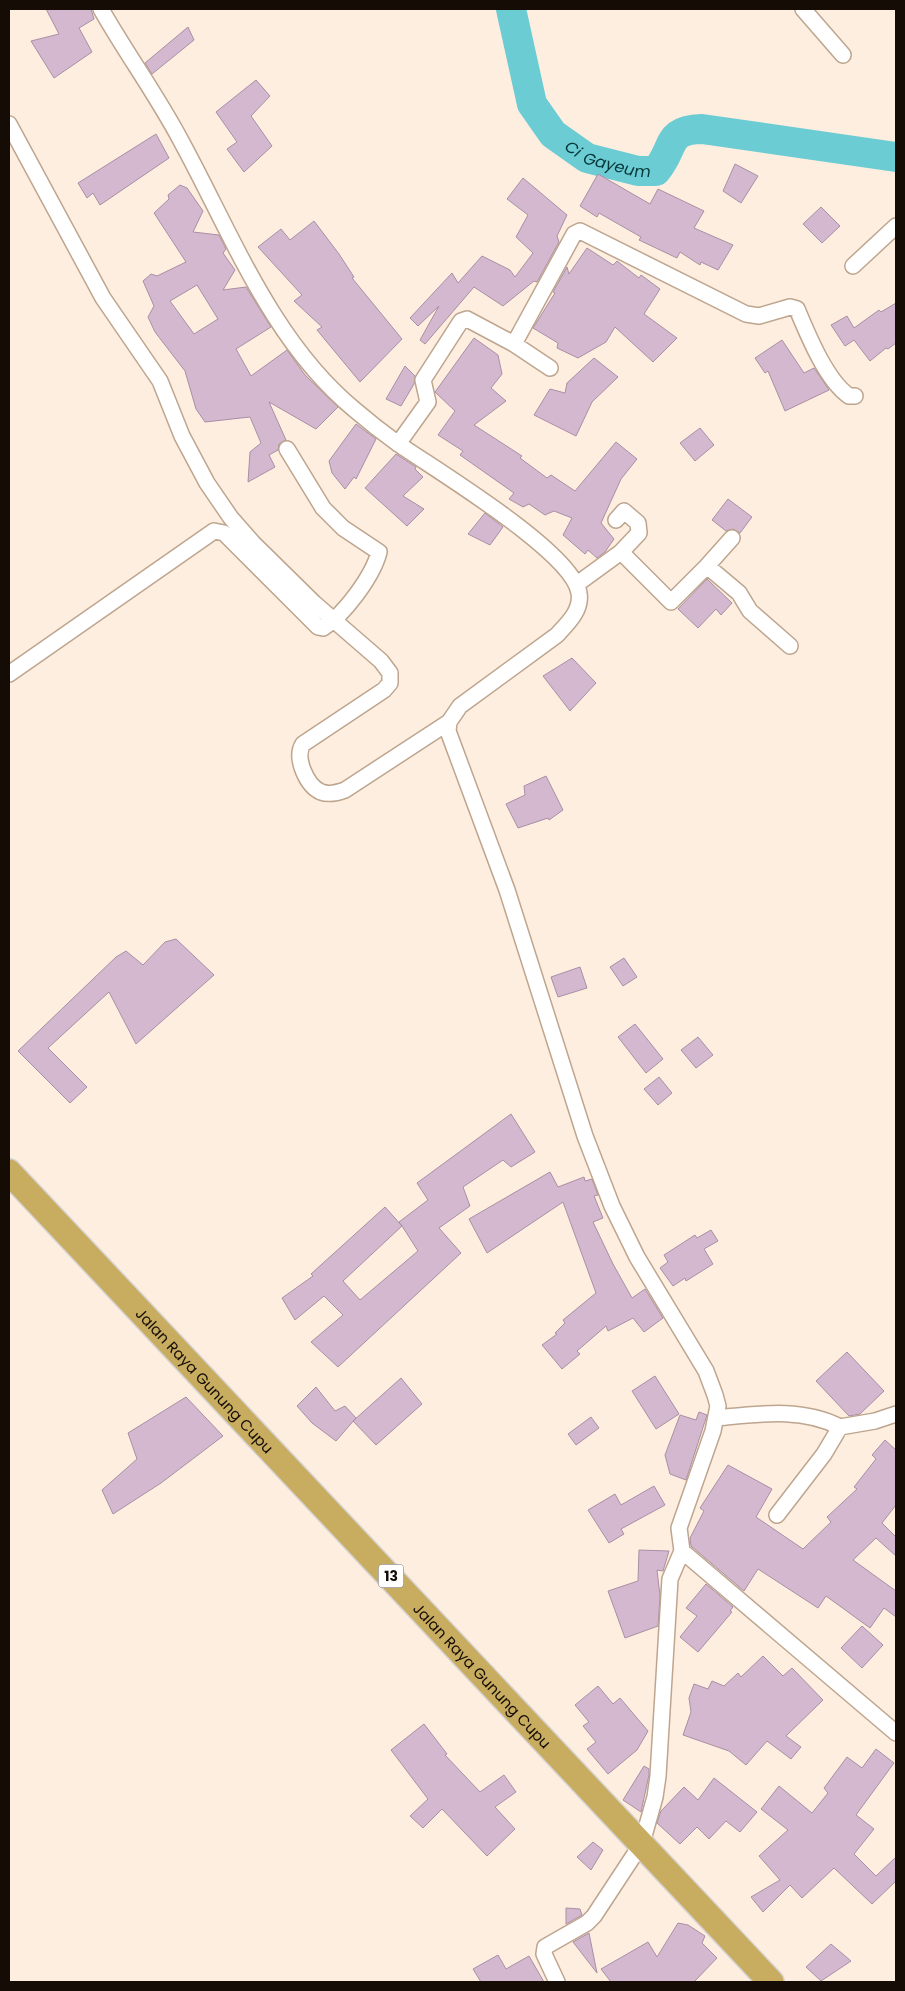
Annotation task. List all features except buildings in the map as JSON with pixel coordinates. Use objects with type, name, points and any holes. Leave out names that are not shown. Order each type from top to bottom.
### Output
[{"type":"highway","name":"Jalan Raya Gunung Cupu","points":[[9,1172],[771,1982]]},
{"type":"street","points":[[9,124],[103,298],[160,382],[187,445],[207,483],[253,543],[314,603],[330,623],[381,661],[391,679],[384,690],[303,744],[300,749],[300,759],[307,778],[313,787],[328,794],[345,790],[449,722],[460,706],[557,635],[580,604],[577,584],[547,550],[499,511],[398,444],[330,389],[312,368],[276,317],[232,240],[180,137],[101,9]]},
{"type":"street","points":[[803,9],[843,55]]},
{"type":"street","points":[[852,266],[896,226]]},
{"type":"street","points":[[514,344],[574,234],[580,231],[746,314],[759,316],[790,307],[797,309],[810,340],[843,392],[849,396],[854,396]]},
{"type":"street","points":[[398,444],[428,402],[423,380],[461,321],[467,319],[514,344],[550,368]]},
{"type":"street","points":[[9,674],[214,531],[224,533],[316,625],[330,623],[357,593],[380,552],[342,528],[323,508],[287,449]]},
{"type":"street","points":[[577,584],[620,552],[635,538],[640,526],[624,511],[616,520]]},
{"type":"street","points":[[620,552],[671,602],[732,538]]},
{"type":"street","points":[[706,566],[739,593],[750,611],[790,646]]},
{"type":"street","points":[[449,722],[450,739],[507,890],[598,1169],[612,1206],[637,1257],[706,1371],[715,1395],[716,1418],[679,1528],[682,1551],[670,1579],[658,1776],[651,1814],[642,1843],[591,1920],[545,1947],[544,1954],[557,1982]]},
{"type":"street","points":[[716,1418],[759,1414],[808,1415],[826,1420],[840,1427],[875,1421],[896,1414]]},
{"type":"street","points":[[777,1515],[824,1454],[840,1427]]},
{"type":"street","points":[[682,1551],[896,1733]]},
{"type":"waterway","name":"Ci Gayeum","points":[[511,9],[532,104],[553,134],[587,158],[638,171],[656,171],[676,136],[690,130],[702,129],[896,157]]}]
